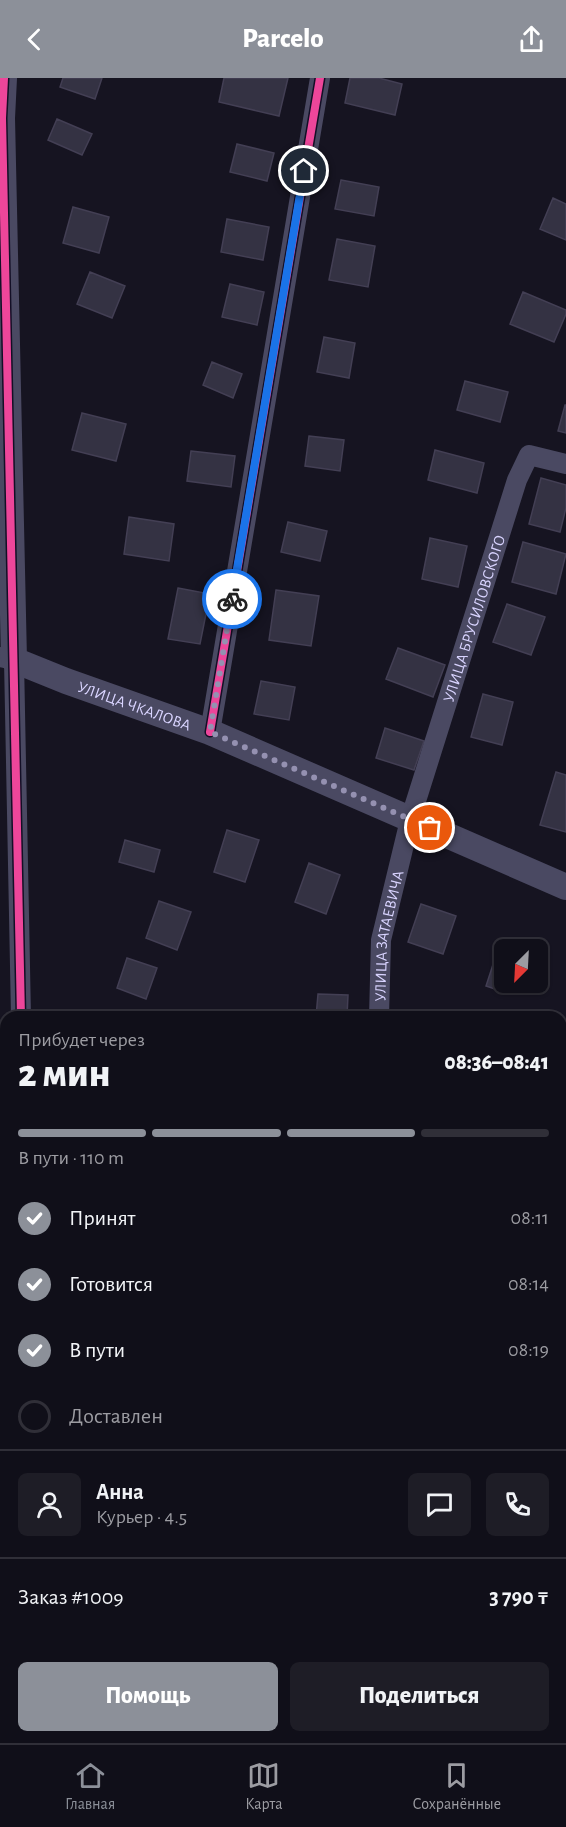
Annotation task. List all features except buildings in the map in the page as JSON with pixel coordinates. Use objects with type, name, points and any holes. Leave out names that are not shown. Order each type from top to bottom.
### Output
[{"type":"street","points":[[4,78],[2,118],[7,658],[21,1011]]},
{"type":"street","points":[[210,732],[320,78]]},
{"type":"street","name":"УЛИЦА БРУСИЛОВСКОГО","points":[[410,820],[517,480],[529,455],[566,464]]},
{"type":"street","name":"УЛИЦА ЧКАЛОВА","points":[[7,658],[210,732],[566,887]]},
{"type":"street","name":"УЛИЦА ЗАТАЕВИЧА","points":[[379,1011],[381,940],[410,820]]},
{"type":"cycle path","points":[[4,78],[2,118],[21,1011]]},
{"type":"cycle path","points":[[210,732],[320,78]]},
{"type":"way so far","points":[[232,599],[210,732],[430,828]]},
{"type":"route","points":[[232,599],[304,171]]}]
